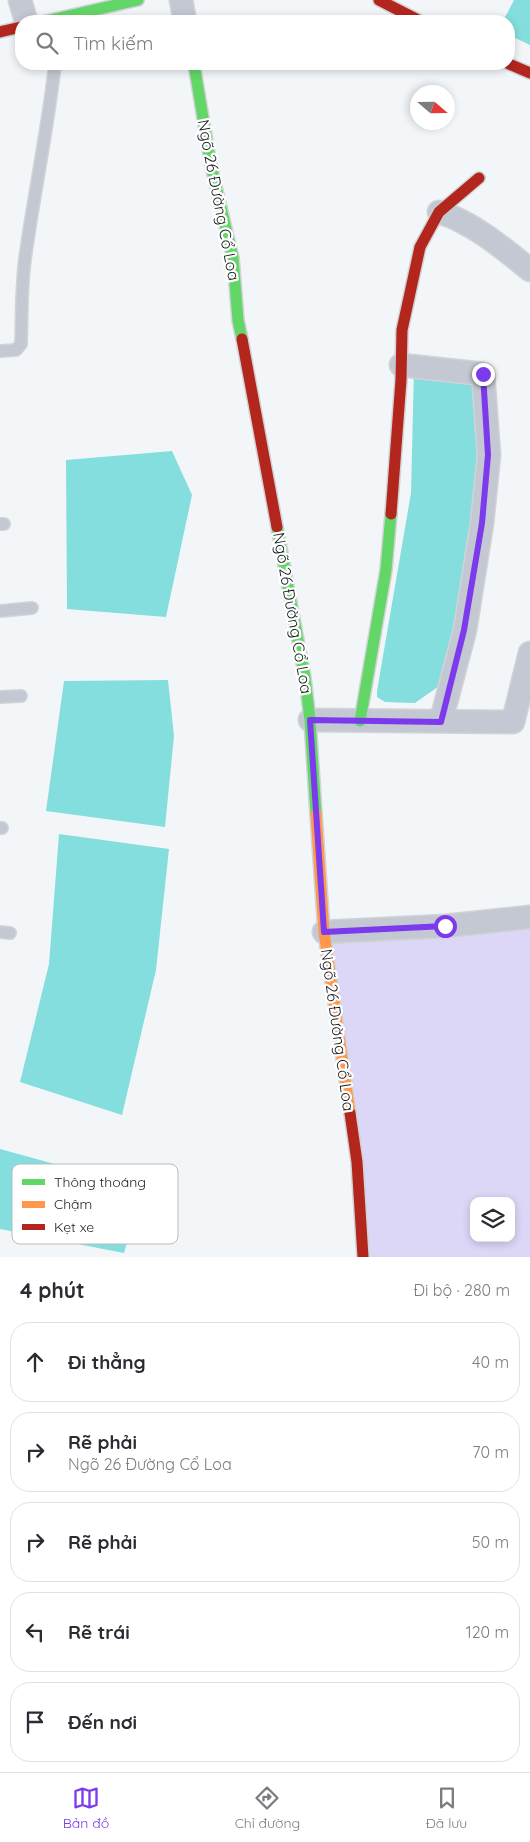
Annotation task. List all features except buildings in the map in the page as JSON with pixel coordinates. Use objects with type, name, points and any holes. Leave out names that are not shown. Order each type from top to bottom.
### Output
[{"type":"street","points":[[20,0],[24,15]]},
{"type":"street","points":[[80,15],[138,0]]},
{"type":"street","points":[[181,0],[184,15]]},
{"type":"street","points":[[380,0],[409,15]]},
{"type":"street","points":[[0,32],[15,28]]},
{"type":"street","points":[[515,66],[530,72]]},
{"type":"street","name":"Ngõ 26 Đường Cổ Loa","points":[[195,70],[211,166],[233,258],[238,320],[306,678],[324,932],[357,1162],[363,1257]]},
{"type":"street","points":[[360,721],[386,570],[394,486],[402,330],[420,246],[439,212],[479,178]]},
{"type":"street","points":[[439,212],[460,221],[485,236],[530,270]]},
{"type":"street","points":[[401,364],[483,374],[488,455],[482,523],[464,630],[441,722]]},
{"type":"street","points":[[310,720],[513,722],[530,653]]},
{"type":"street","points":[[324,932],[445,926],[530,917]]},
{"type":"lane","points":[[0,351],[16,350],[21,344],[25,254],[46,138],[54,70]]},
{"type":"lane","points":[[0,611],[32,608]]},
{"type":"lane","points":[[0,697],[21,696]]},
{"type":"shaded area","points":[[530,916],[530,1257],[363,1257],[324,932]]},
{"type":"water","points":[[514,0],[530,0],[530,45],[515,38],[515,15],[506,15]]},
{"type":"water","points":[[414,369],[477,378],[481,469],[478,532],[442,684],[415,703],[385,702],[377,697],[377,691],[411,493]]},
{"type":"water","points":[[172,451],[192,495],[166,617],[67,609],[66,460]]},
{"type":"water","points":[[168,680],[174,736],[165,827],[46,811],[64,681]]},
{"type":"water","points":[[59,834],[169,849],[156,970],[122,1115],[20,1082],[49,964]]},
{"type":"water","points":[[0,1149],[55,1164],[12,1164],[12,1231],[0,1229]]},
{"type":"water","points":[[78,1244],[126,1244],[124,1253]]},
{"type":"traffic: fast","points":[[72,15],[138,0]]},
{"type":"traffic: fast","points":[[195,70],[211,166],[233,258],[238,320],[242,339]]},
{"type":"traffic: fast","points":[[360,721],[386,570],[391,514]]},
{"type":"traffic: fast","points":[[277,527],[305,678],[310,720],[316,814]]},
{"type":"traffic: slow","points":[[316,814],[324,932],[350,1113]]},
{"type":"traffic: jam","points":[[379,0],[408,15]]},
{"type":"traffic: jam","points":[[0,32],[15,28]]},
{"type":"traffic: jam","points":[[515,67],[530,73]]},
{"type":"traffic: jam","points":[[391,514],[401,380],[402,330],[420,247],[439,212],[479,178]]},
{"type":"traffic: jam","points":[[242,339],[277,527]]},
{"type":"traffic: jam","points":[[350,1113],[357,1162],[363,1257]]},
{"type":"route","points":[[445,926],[324,932],[310,720],[441,722],[464,630],[482,523],[488,455],[483,374]]}]
